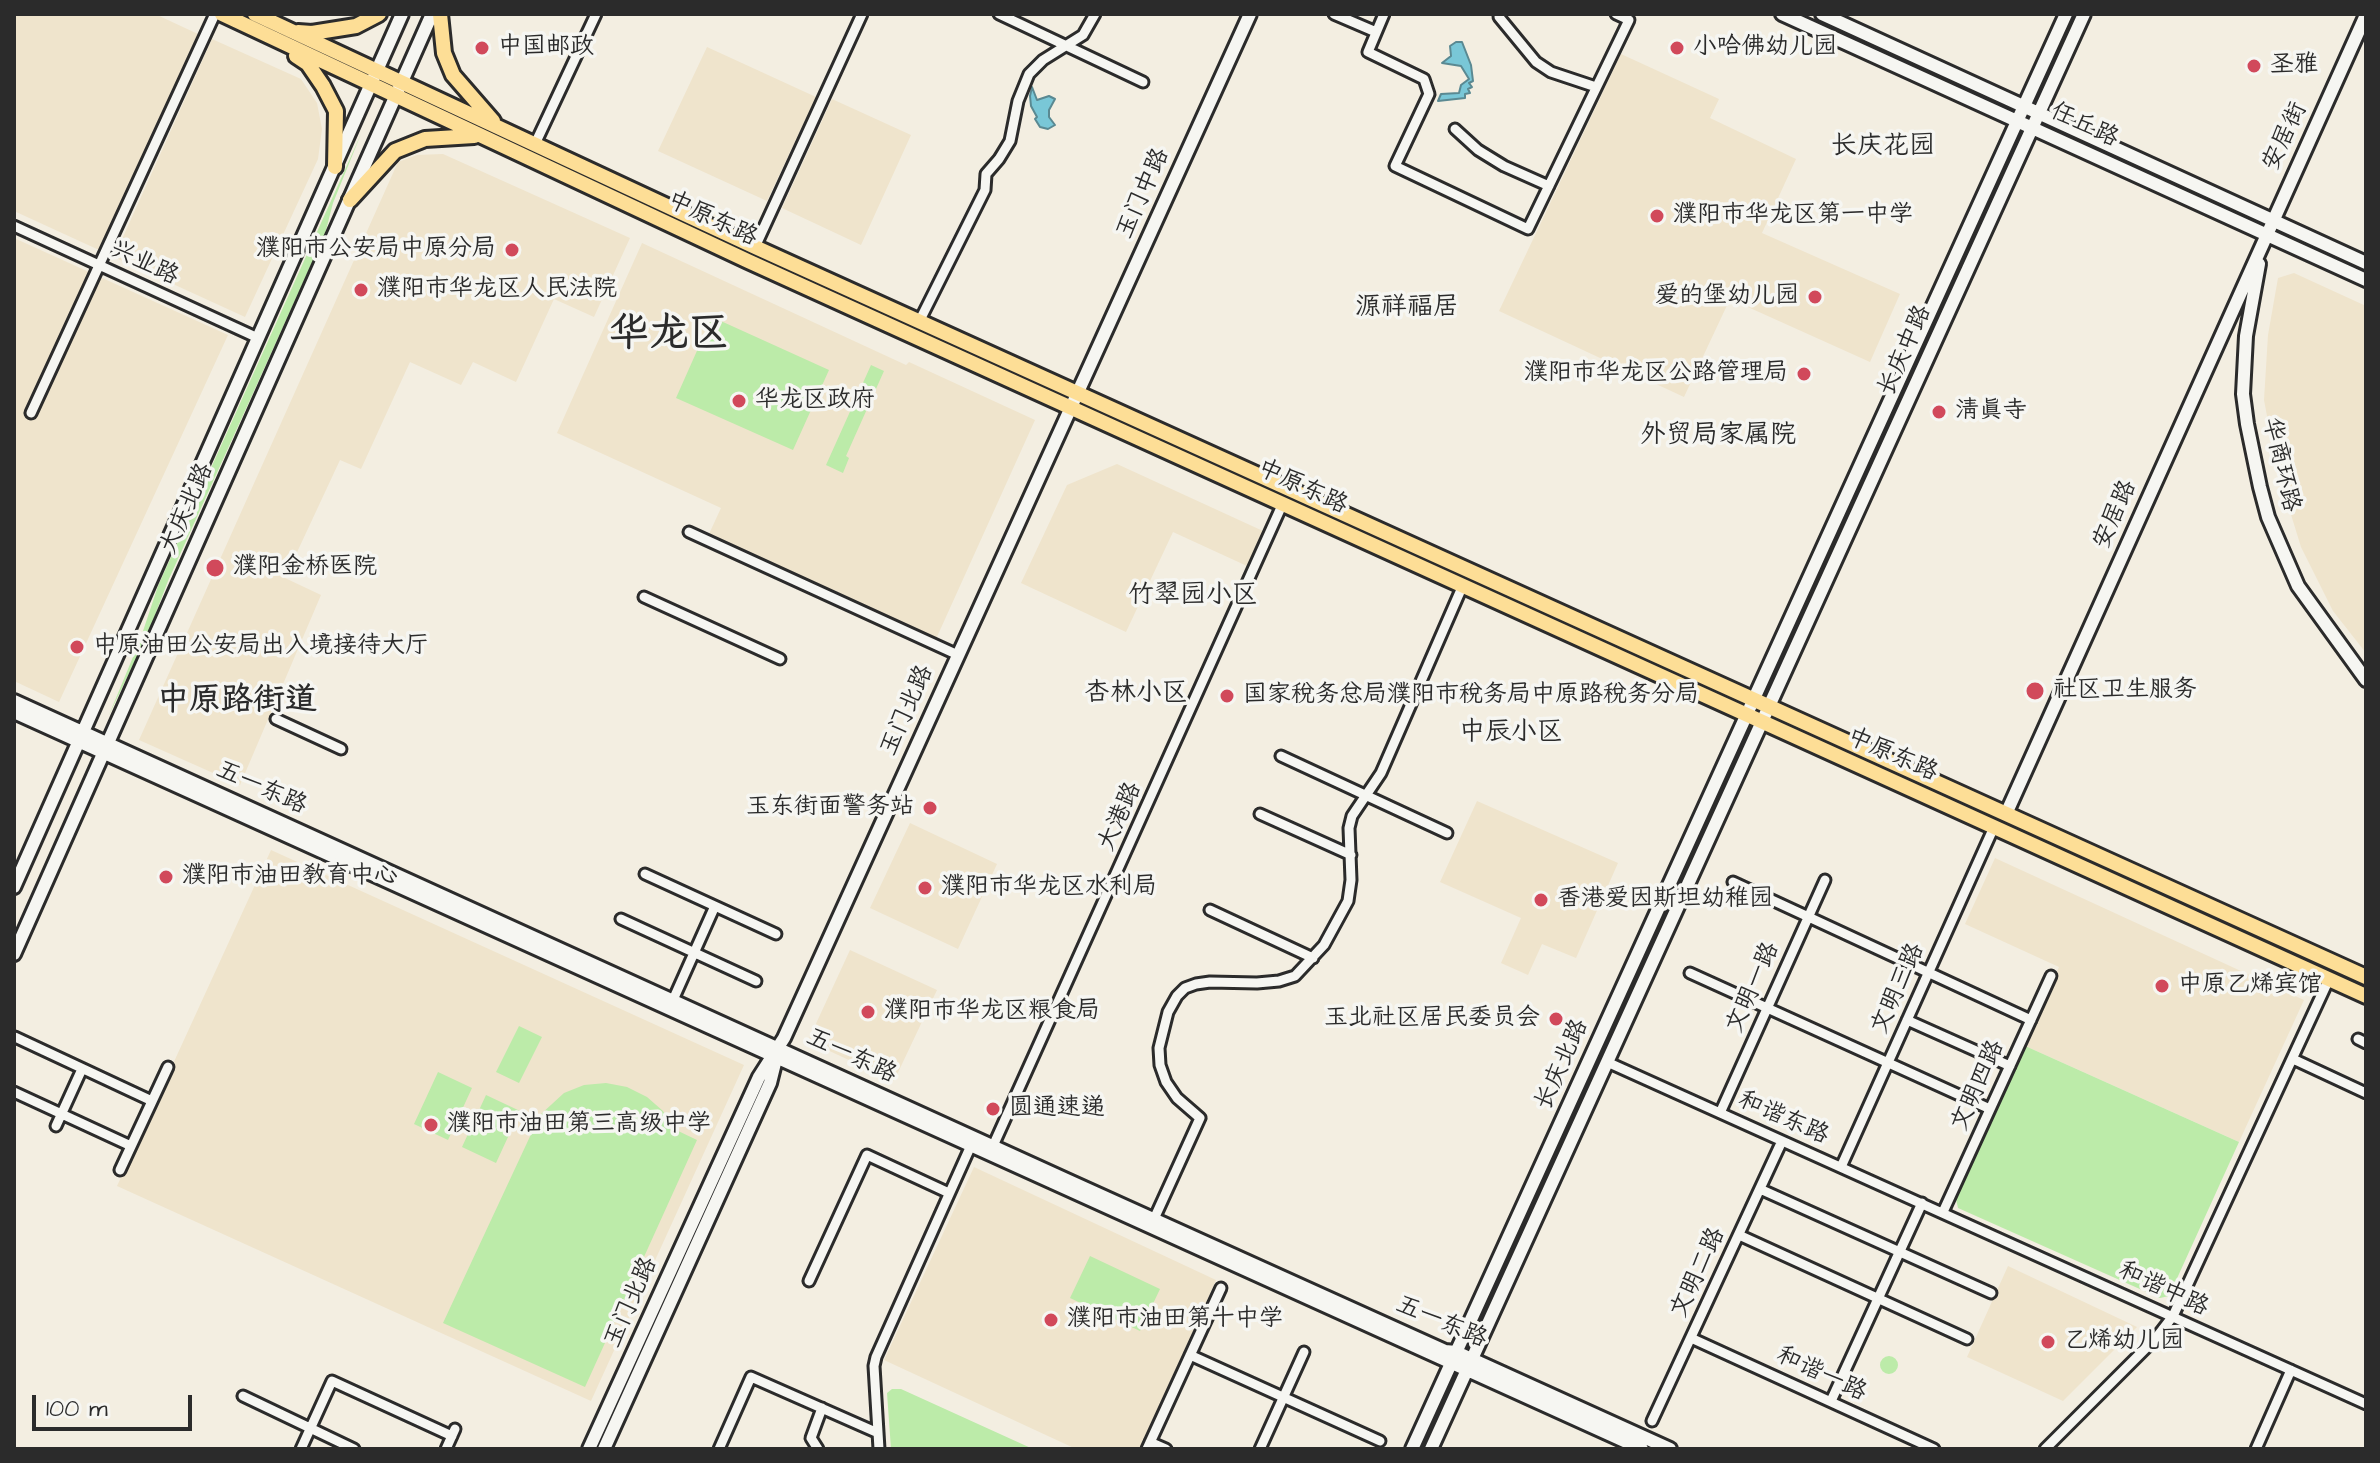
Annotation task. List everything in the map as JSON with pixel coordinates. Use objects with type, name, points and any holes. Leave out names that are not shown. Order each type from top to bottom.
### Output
[{"type":"main road","name":"中原东路","points":[[222,14],[274,38],[498,127],[755,247],[2366,977]]},
{"type":"main road","name":"中原东路","points":[[255,14],[294,32],[374,78]]},
{"type":"main road","points":[[294,32],[312,33],[356,26],[379,14]]},
{"type":"main road","points":[[440,14],[444,53],[453,75],[498,127]]},
{"type":"main road","points":[[274,38],[308,64],[336,111],[335,167]]},
{"type":"main road","name":"中原东路","points":[[399,89],[480,136],[748,261],[2366,996]]},
{"type":"main road","points":[[350,200],[395,151],[425,139],[480,136]]},
{"type":"street","points":[[31,413],[215,14]]},
{"type":"street","name":"大庆北路","points":[[14,887],[402,14]]},
{"type":"street","name":"大庆北路","points":[[14,954],[432,14]]},
{"type":"street","points":[[535,144],[596,14]]},
{"type":"street","points":[[755,247],[862,14]]},
{"type":"street","points":[[999,14],[1143,82]]},
{"type":"street","points":[[920,320],[985,190],[986,174],[1010,141],[1018,101],[1029,74],[1043,60],[1083,35],[1095,14]]},
{"type":"street","name":"玉门中路","points":[[1078,392],[1250,14]]},
{"type":"street","points":[[1334,14],[1376,32]]},
{"type":"street","points":[[1384,14],[1368,52],[1417,74],[1424,79],[1429,94],[1395,166],[1528,229],[1629,20],[1616,14]]},
{"type":"street","name":"任丘路","points":[[1782,14],[2366,280]]},
{"type":"street","name":"任丘路","points":[[1822,14],[2366,263]]},
{"type":"street","name":"长庆中路","points":[[1753,699],[2066,14]]},
{"type":"street","name":"长庆中路","points":[[1768,706],[2084,14]]},
{"type":"street","name":"安居街","points":[[2266,234],[2366,15]]},
{"type":"street","points":[[1499,17],[1536,62],[1551,72],[1596,87]]},
{"type":"street","points":[[1455,129],[1478,150],[1504,166],[1549,186]]},
{"type":"street","name":"兴业路","points":[[14,226],[258,338]]},
{"type":"street","name":"华商环路","points":[[2266,234],[2251,303],[2244,364],[2243,394],[2253,455],[2268,517],[2298,586],[2366,680]]},
{"type":"street","name":"安居路","points":[[2006,814],[2266,234]]},
{"type":"street","name":"玉门北路","points":[[604,1449],[770,1083],[776,1055],[1078,392]]},
{"type":"street","name":"大港路","points":[[993,1146],[1283,503]]},
{"type":"street","points":[[689,532],[958,655]]},
{"type":"street","points":[[1154,1219],[1200,1118],[1177,1098],[1166,1082],[1160,1065],[1159,1048],[1168,1012],[1185,988],[1210,982],[1279,981],[1295,976],[1324,945],[1344,911],[1351,880],[1349,828],[1352,816],[1381,773],[1463,585]]},
{"type":"street","points":[[644,597],[780,659]]},
{"type":"street","name":"长庆北路","points":[[1412,1449],[1753,699]]},
{"type":"street","name":"五一东路","points":[[14,701],[81,737],[776,1055],[1453,1358],[1670,1449]]},
{"type":"street","name":"长庆北路","points":[[1431,1449],[1768,706]]},
{"type":"street","name":"五一东路","points":[[14,712],[81,737]]},
{"type":"street","points":[[276,719],[341,749]]},
{"type":"street","name":"五一东路","points":[[105,748],[673,1000],[776,1055]]},
{"type":"street","points":[[1281,756],[1447,833]]},
{"type":"street","points":[[1260,814],[1351,855]]},
{"type":"street","name":"文明三路","points":[[1841,1167],[1994,827]]},
{"type":"street","points":[[645,874],[776,934]]},
{"type":"street","name":"文明一路","points":[[1720,1113],[1825,880]]},
{"type":"street","points":[[1733,882],[2031,1020]]},
{"type":"street","points":[[673,1000],[715,906]]},
{"type":"street","points":[[1210,910],[1313,958]]},
{"type":"street","points":[[621,919],[756,981]]},
{"type":"street","points":[[1690,973],[1990,1109]]},
{"type":"street","name":"文明四路","points":[[1943,1212],[2051,976]]},
{"type":"street","points":[[2045,1449],[2156,1338],[2173,1316],[2329,979]]},
{"type":"street","points":[[1907,1020],[2010,1066]]},
{"type":"street","points":[[15,1037],[152,1101]]},
{"type":"street","name":"玉门北路","points":[[589,1449],[759,1077],[776,1055]]},
{"type":"street","points":[[2293,1059],[2366,1093]]},
{"type":"street","name":"和谐东路","points":[[1607,1062],[1943,1212]]},
{"type":"street","points":[[120,1170],[168,1067]]},
{"type":"street","points":[[56,1126],[82,1069]]},
{"type":"street","points":[[14,1092],[131,1146]]},
{"type":"street","name":"文明二路","points":[[1652,1421],[1782,1141]]},
{"type":"street","points":[[879,1449],[874,1377],[876,1357],[972,1142]]},
{"type":"street","name":"五一东路","points":[[972,1142],[993,1146],[1445,1351],[1453,1358]]},
{"type":"street","points":[[809,1281],[867,1155],[949,1193]]},
{"type":"street","points":[[1760,1189],[1991,1293]]},
{"type":"street","points":[[1831,1401],[1922,1203]]},
{"type":"street","name":"和谐中路","points":[[1943,1212],[2366,1404]]},
{"type":"street","points":[[1739,1235],[1967,1339]]},
{"type":"street","points":[[1166,1449],[1149,1446],[1221,1288]]},
{"type":"street","name":"和谐一路","points":[[1691,1338],[1934,1449]]},
{"type":"street","points":[[1260,1449],[1304,1352]]},
{"type":"street","points":[[1190,1355],[1380,1441]]},
{"type":"street","name":"五一东路","points":[[1469,1365],[1642,1449]]},
{"type":"street","points":[[2256,1449],[2291,1370]]},
{"type":"street","points":[[719,1449],[751,1377],[878,1433]]},
{"type":"street","points":[[301,1449],[332,1381],[453,1432],[446,1449]]},
{"type":"street","points":[[243,1396],[354,1449]]},
{"type":"street","points":[[818,1449],[811,1438],[822,1408]]},
{"type":"shaded area","points":[[14,14],[155,14],[198,34],[99,250],[14,211]]},
{"type":"shaded area","points":[[212,39],[301,79],[317,103],[322,129],[318,159],[245,317],[114,257]]},
{"type":"shaded area","points":[[707,47],[816,97],[767,201],[658,151]]},
{"type":"shaded area","name":"濮阳市华龙区第一中学","points":[[1621,54],[1719,99],[1710,118],[1796,159],[1762,233],[1900,294],[1870,362],[1730,299],[1684,397],[1499,311]]},
{"type":"shaded area","points":[[832,99],[911,135],[861,245],[782,208]]},
{"type":"shaded area","points":[[443,154],[630,238],[594,317],[554,299],[516,382],[473,362],[461,385],[410,362],[361,469],[340,460],[285,578],[321,595],[240,785],[139,740],[398,162],[417,155]]},
{"type":"shaded area","points":[[14,238],[228,335],[59,702],[14,681]]},
{"type":"shaded area","name":"华龙区政府","points":[[642,243],[906,365],[909,362],[1035,420],[936,639],[709,534],[721,508],[557,433]]},
{"type":"shaded area","points":[[2294,273],[2366,306],[2366,653],[2333,611],[2301,547],[2277,469],[2264,400],[2268,335],[2278,278]]},
{"type":"shaded area","points":[[1117,464],[1263,531],[1247,566],[1173,532],[1126,632],[1021,583],[1067,485]]},
{"type":"shaded area","name":"香港爱因斯坦幼稚园","points":[[1477,801],[1618,863],[1576,958],[1542,944],[1528,975],[1501,963],[1521,918],[1440,882]]},
{"type":"shaded area","points":[[910,823],[997,864],[958,949],[870,908]]},
{"type":"shaded area","name":"濮阳市油田第三高级中学","points":[[271,850],[744,1065],[591,1401],[117,1186]]},
{"type":"shaded area","name":"中原乙烯宾馆","points":[[1995,858],[2304,1000],[2239,1142],[2023,1045],[2059,967],[1965,924]]},
{"type":"shaded area","points":[[850,950],[937,990],[894,1081],[808,1041]]},
{"type":"shaded area","name":"濮阳市油田第十中学","points":[[974,1167],[1216,1280],[1140,1449],[1076,1449],[884,1360]]},
{"type":"shaded area","name":"乙烯幼儿园","points":[[2008,1266],[2137,1327],[2063,1401],[1967,1357]]},
{"type":"green space","points":[[361,134],[333,203],[325,234],[109,715],[158,586]]},
{"type":"green space","points":[[712,317],[829,370],[793,450],[676,398]]},
{"type":"green space","points":[[871,365],[884,371],[846,456],[849,458],[843,473],[826,465]]},
{"type":"green space","points":[[519,1026],[542,1037],[519,1083],[496,1072]]},
{"type":"green space","points":[[2023,1045],[2239,1142],[2169,1296],[2160,1298],[1958,1208],[1956,1199]]},
{"type":"green space","points":[[438,1072],[472,1088],[448,1140],[414,1124]]},
{"type":"green space","points":[[606,1083],[627,1087],[647,1097],[663,1111],[674,1129],[697,1140],[585,1387],[443,1323],[540,1115],[564,1093],[584,1085]]},
{"type":"green space","points":[[486,1095],[520,1111],[496,1163],[462,1147]]},
{"type":"green space","points":[[1090,1256],[1160,1289],[1140,1331],[1070,1298]]},
{"type":"green space","points":[[1889,1356],[1898,1365],[1889,1374],[1880,1365]]},
{"type":"green space","points":[[892,1389],[901,1389],[1033,1449],[891,1449],[887,1393]]},
{"type":"water","points":[[1462,42],[1471,65],[1473,81],[1469,83],[1472,87],[1465,98],[1438,101],[1441,94],[1459,93],[1461,85],[1469,79],[1461,66],[1442,63],[1451,56],[1450,46]]},
{"type":"water","points":[[1032,87],[1037,100],[1049,96],[1055,99],[1049,117],[1055,125],[1048,129],[1040,127],[1035,119],[1030,96]]},
{"type":"place","name":"中国邮政","points":[[482,48]]},
{"type":"place","name":"小哈佛幼儿园","points":[[1677,48]]},
{"type":"place","name":"圣雅","points":[[2254,66]]},
{"type":"place","name":"濮阳市华龙区第一中学","points":[[1657,216]]},
{"type":"place","name":"濮阳市公安局中原分局","points":[[512,250]]},
{"type":"place","name":"濮阳市华龙区人民法院","points":[[361,290]]},
{"type":"place","name":"爱的堡幼儿园","points":[[1815,297]]},
{"type":"place","name":"濮阳市华龙区公路管理局","points":[[1804,374]]},
{"type":"place","name":"华龙区政府","points":[[739,401]]},
{"type":"place","name":"清真寺","points":[[1939,412]]},
{"type":"place","name":"濮阳金桥医院","points":[[215,568]]},
{"type":"place","name":"中原油田公安局出入境接待大厅","points":[[77,647]]},
{"type":"place","name":"社区卫生服务","points":[[2035,691]]},
{"type":"place","name":"国家税务总局濮阳市税务局中原路税务分局","points":[[1227,696]]},
{"type":"place","name":"玉东街面警务站","points":[[930,808]]},
{"type":"place","name":"濮阳市油田教育中心","points":[[166,877]]},
{"type":"place","name":"濮阳市华龙区水利局","points":[[925,888]]},
{"type":"place","name":"香港爱因斯坦幼稚园","points":[[1541,900]]},
{"type":"place","name":"中原乙烯宾馆","points":[[2162,986]]},
{"type":"place","name":"濮阳市华龙区粮食局","points":[[868,1012]]},
{"type":"place","name":"玉北社区居民委员会","points":[[1556,1019]]},
{"type":"place","name":"圆通速递","points":[[993,1109]]},
{"type":"place","name":"濮阳市油田第三高级中学","points":[[431,1125]]},
{"type":"place","name":"濮阳市油田第十中学","points":[[1051,1320]]},
{"type":"place","name":"乙烯幼儿园","points":[[2048,1342]]},
{"type":"district","name":"长庆花园","points":[[1883,148]]},
{"type":"district","name":"源祥福居","points":[[1407,309]]},
{"type":"district","name":"华龙区","points":[[669,337]]},
{"type":"district","name":"外贸局家属院","points":[[1718,437]]},
{"type":"district","name":"竹翠园小区","points":[[1193,597]]},
{"type":"district","name":"杏林小区","points":[[1136,695]]},
{"type":"district","name":"中原路街道","points":[[237,702]]},
{"type":"district","name":"中辰小区","points":[[1511,734]]}]
